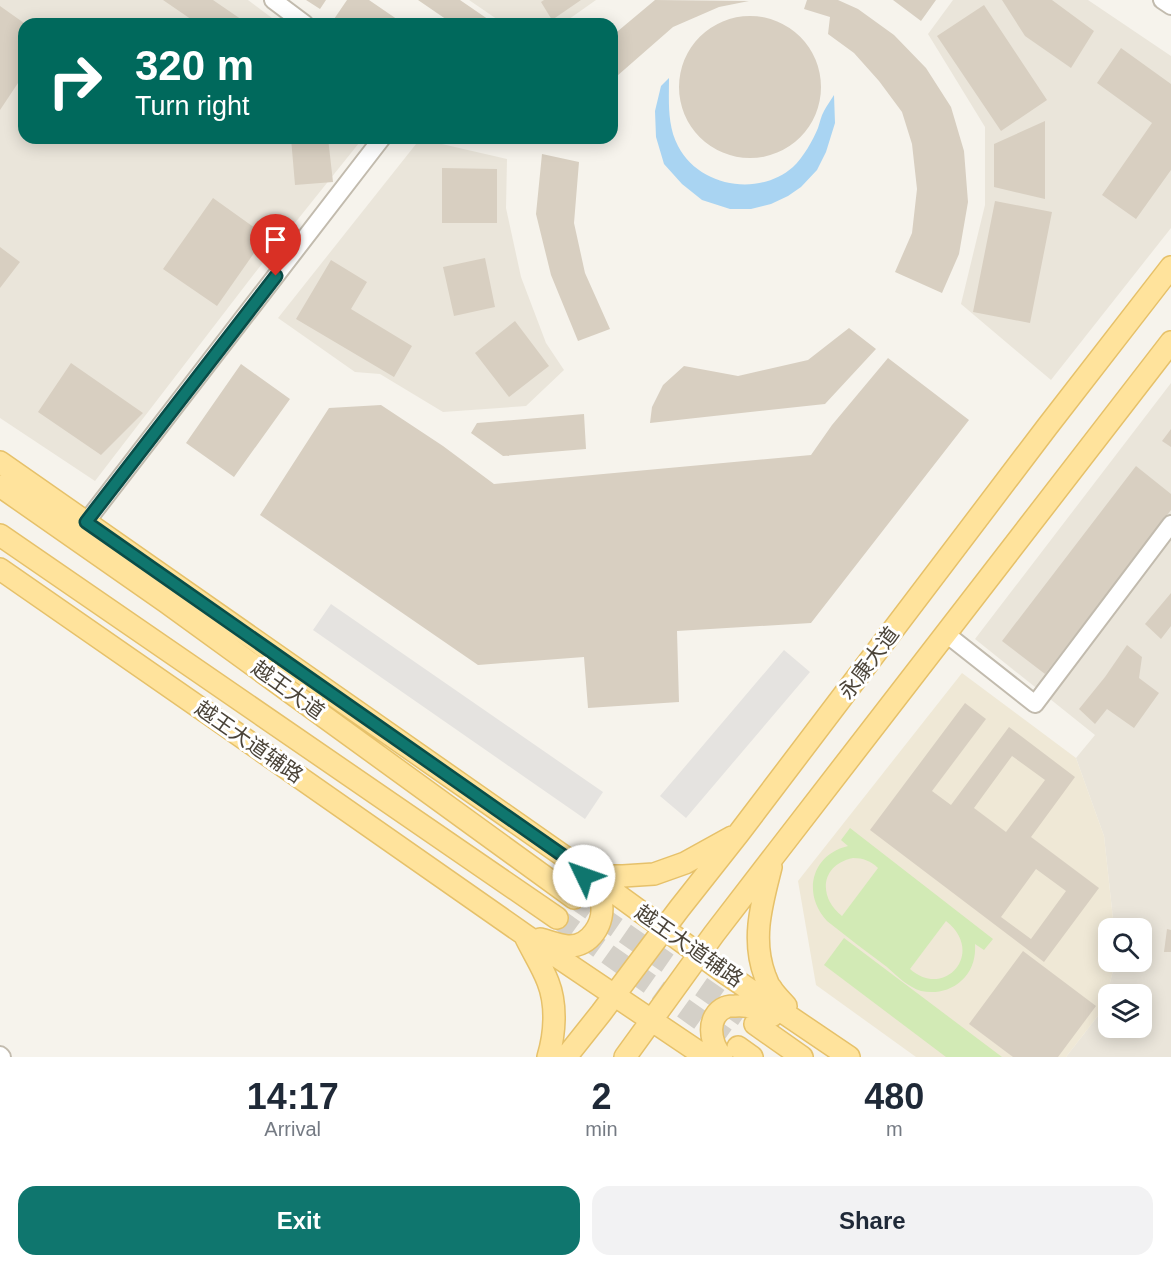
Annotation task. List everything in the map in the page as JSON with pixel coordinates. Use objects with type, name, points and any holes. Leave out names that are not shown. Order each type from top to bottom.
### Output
[{"type":"main road","name":"永康大道","points":[[566,1057],[1171,267]]},
{"type":"main road","name":"永康大道","points":[[626,1057],[774,856],[1171,342]]},
{"type":"main road","name":"越王大道辅路","points":[[0,462],[575,864],[700,955],[849,1057]]},
{"type":"main road","name":"越王大道","points":[[0,486],[182,614],[574,898]]},
{"type":"main road","name":"越王大道","points":[[0,535],[557,918]]},
{"type":"main road","name":"越王大道辅路","points":[[0,569],[525,935],[706,1057]]},
{"type":"main road","points":[[182,614],[256,641]]},
{"type":"main road","points":[[161,646],[216,719]]},
{"type":"main road","points":[[575,864],[607,876],[654,874],[685,863],[739,833]]},
{"type":"main road","points":[[774,856],[758,931],[762,968],[770,987],[806,1029]]},
{"type":"main road","points":[[525,935],[569,946],[585,942],[596,930],[602,915],[600,900],[594,887],[575,864]]},
{"type":"main road","points":[[525,935],[552,994],[554,1008],[552,1042],[548,1057]]},
{"type":"main road","points":[[737,1054],[712,1040],[711,1029],[716,1015],[726,1006],[756,1007],[806,1029]]},
{"type":"main road","points":[[755,1024],[802,1057]]},
{"type":"street","points":[[273,0],[297,18]]},
{"type":"street","points":[[1162,0],[1171,6]]},
{"type":"street","points":[[86,522],[377,144]]},
{"type":"street","points":[[945,633],[1035,704],[1171,524]]},
{"type":"shaded area","points":[[0,0],[248,0],[272,18],[18,18],[18,144],[358,144],[254,274],[95,481],[0,418]]},
{"type":"shaded area","points":[[469,0],[596,0],[570,18],[495,18]]},
{"type":"shaded area","points":[[953,0],[1088,0],[1171,56],[1171,228],[1051,380],[961,304],[985,205],[985,127],[928,34]]},
{"type":"shaded area","points":[[416,144],[442,144],[507,159],[506,208],[521,277],[546,343],[564,370],[526,406],[443,412],[380,374],[355,372],[278,318]]},
{"type":"shaded area","points":[[1171,383],[1171,1057],[1066,1057],[1098,1016],[1098,1038],[1152,1038],[1152,984],[1110,984],[1113,972],[1152,972],[1152,918],[1113,918],[1104,836],[1076,758],[1095,735],[975,639]]},
{"type":"shaded area","points":[[331,604],[603,792],[585,819],[313,630]]},
{"type":"shaded area","points":[[784,650],[810,672],[686,818],[660,796]]},
{"type":"shaded area","points":[[962,673],[1076,758],[1104,836],[1113,918],[1098,918],[1098,972],[1113,972],[1110,984],[1098,984],[1098,1016],[1066,1057],[916,1057],[816,985],[798,881]]},
{"type":"green space","points":[[850,828],[993,939],[984,950],[975,944],[972,964],[961,981],[937,992],[916,989],[827,921],[815,899],[814,877],[826,858],[835,851],[848,846],[841,840]],"holes":[[[853,858],[867,860],[878,868],[842,916],[829,900],[826,882],[834,867]],[[946,921],[957,933],[962,946],[961,958],[956,968],[947,976],[936,979],[923,977],[910,969]]]},
{"type":"green space","points":[[844,938],[1002,1057],[946,1057],[824,965]]},
{"type":"water","points":[[669,78],[670,121],[678,146],[700,171],[715,179],[731,183],[764,182],[793,167],[811,143],[823,113],[834,95],[835,123],[826,152],[817,170],[801,187],[771,204],[751,209],[730,209],[702,200],[682,184],[664,164],[656,137],[655,111],[661,86]]},
{"type":"building","points":[[163,0],[213,0],[239,18],[189,18]]},
{"type":"building","points":[[306,0],[326,0],[320,9]]},
{"type":"building","points":[[347,0],[369,0],[395,18],[335,18]]},
{"type":"building","points":[[418,0],[460,0],[486,18],[444,18]]},
{"type":"building","points":[[544,0],[581,0],[555,18],[551,18],[541,2]]},
{"type":"building","points":[[655,0],[749,1],[719,7],[673,27],[618,75],[618,31]]},
{"type":"building","points":[[807,0],[838,0],[858,9],[894,35],[926,68],[951,107],[964,151],[968,202],[959,254],[942,293],[895,272],[912,233],[917,189],[912,144],[902,112],[854,53],[828,34],[830,17],[804,9]]},
{"type":"building","points":[[893,0],[936,0],[921,21]]},
{"type":"building","points":[[1002,0],[1052,0],[1094,31],[1071,68],[1025,36]]},
{"type":"building","points":[[984,5],[1047,100],[1001,131],[937,36]]},
{"type":"building","points":[[0,6],[18,19],[18,83],[0,110]]},
{"type":"building","points":[[750,16],[777,21],[800,37],[816,60],[821,87],[816,114],[800,137],[777,153],[750,158],[723,153],[700,137],[684,114],[679,87],[684,60],[700,37],[723,21]]},
{"type":"building","points":[[1121,48],[1171,84],[1171,170],[1136,219],[1102,195],[1152,123],[1097,83]]},
{"type":"building","points":[[1045,121],[1045,199],[994,187],[994,144]]},
{"type":"building","points":[[292,144],[329,144],[333,182],[295,185]]},
{"type":"building","points":[[542,154],[579,162],[574,223],[585,273],[610,329],[578,341],[551,275],[536,214]]},
{"type":"building","points":[[442,168],[497,169],[497,223],[442,223]]},
{"type":"building","points":[[213,198],[266,236],[217,306],[163,269]]},
{"type":"building","points":[[995,201],[1052,212],[1030,323],[973,312]]},
{"type":"building","points":[[0,247],[20,262],[0,288]]},
{"type":"building","points":[[485,258],[495,307],[454,316],[443,267]]},
{"type":"building","points":[[331,260],[367,282],[351,309],[412,346],[394,377],[296,319]]},
{"type":"building","points":[[515,321],[549,366],[509,397],[475,353]]},
{"type":"building","points":[[849,328],[876,349],[825,404],[650,423],[652,407],[663,385],[684,366],[738,376],[808,360]]},
{"type":"building","points":[[888,358],[969,420],[811,623],[677,631],[679,702],[588,708],[584,657],[478,665],[260,515],[329,408],[381,405],[443,446],[494,484],[811,455],[832,425]]},
{"type":"building","points":[[71,363],[143,413],[101,455],[38,412]]},
{"type":"building","points":[[241,364],[290,399],[234,477],[186,443]]},
{"type":"building","points":[[584,414],[586,449],[503,456],[471,433],[477,423]]},
{"type":"building","points":[[1171,429],[1171,447],[1162,441]]},
{"type":"building","points":[[1136,466],[1171,494],[1171,510],[1045,674],[1002,641]]},
{"type":"building","points":[[1171,593],[1171,626],[1161,639],[1145,624]]},
{"type":"building","points":[[1127,645],[1142,657],[1139,678],[1159,693],[1134,728],[1107,709],[1095,724],[1079,709]]},
{"type":"building","points":[[965,703],[986,719],[932,791],[951,805],[1009,727],[1075,777],[1031,837],[1099,888],[1044,962],[870,830]],"holes":[[[1012,756],[1045,780],[1006,832],[974,808]],[[1036,869],[1066,891],[1031,939],[1001,917]]]},
{"type":"building","points":[[1167,929],[1171,930],[1171,952],[1164,952]]},
{"type":"building","points":[[1023,951],[1096,1006],[1058,1057],[1013,1057],[969,1024]]},
{"type":"tunnel","points":[[574,898],[755,1024]]},
{"type":"tunnel","points":[[557,918],[738,1047]]},
{"type":"route","points":[[276,276],[86,522],[575,864],[584,876]]}]
